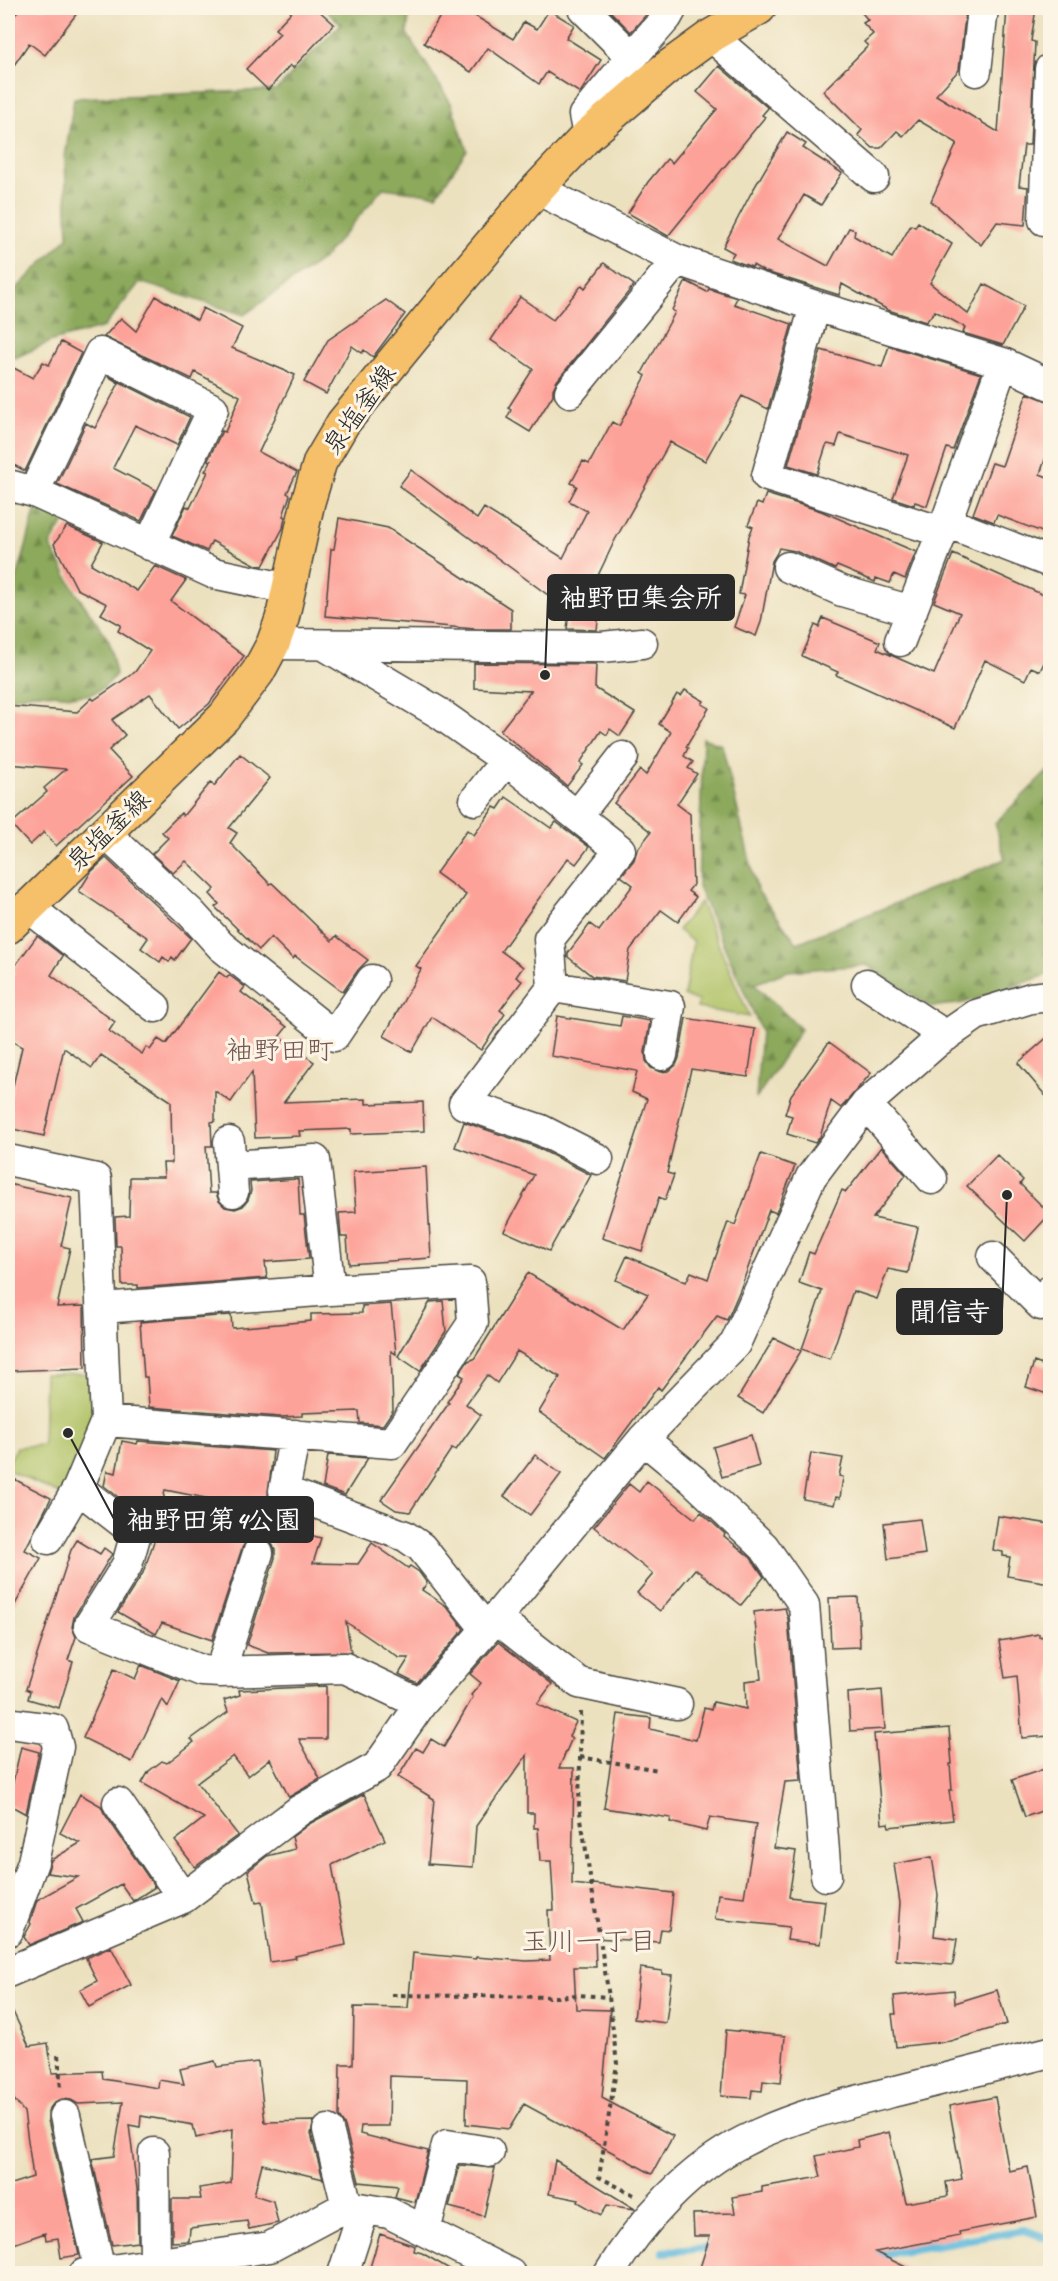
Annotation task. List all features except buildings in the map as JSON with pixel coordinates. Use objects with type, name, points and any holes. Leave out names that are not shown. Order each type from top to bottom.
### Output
[{"type":"main road","name":"泉塩釜線","points":[[17,917],[224,717],[258,672],[273,644],[282,619],[308,502],[320,462],[343,423],[537,189],[588,135],[664,70],[711,36],[759,8]]},
{"type":"street","points":[[583,8],[632,57]]},
{"type":"street","points":[[588,135],[584,114],[667,17],[672,8]]},
{"type":"street","points":[[976,71],[983,8]]},
{"type":"street","points":[[711,36],[874,177]]},
{"type":"street","points":[[1050,69],[1044,220],[1050,220]]},
{"type":"street","points":[[537,189],[677,260],[815,306],[1003,363],[1050,385]]},
{"type":"street","points":[[570,392],[677,260]]},
{"type":"street","points":[[815,306],[767,476],[944,527],[1050,562]]},
{"type":"street","points":[[149,545],[213,408],[100,352],[21,489],[149,545],[213,573],[289,590]]},
{"type":"street","points":[[900,641],[1003,363]]},
{"type":"street","points":[[788,567],[842,591],[912,611]]},
{"type":"street","points":[[273,644],[602,647],[642,643]]},
{"type":"street","points":[[326,646],[439,713],[506,760],[620,850],[549,939],[554,987],[464,1104],[541,1130],[598,1160]]},
{"type":"street","points":[[577,816],[623,757]]},
{"type":"street","points":[[475,800],[506,760]]},
{"type":"street","points":[[105,833],[191,912],[221,946],[334,1036],[372,980]]},
{"type":"street","points":[[17,917],[155,1007]]},
{"type":"street","points":[[867,984],[946,1036]]},
{"type":"street","points":[[554,987],[670,1006],[662,1055]]},
{"type":"street","points":[[8,1972],[183,1898],[300,1810],[377,1767],[421,1704],[491,1624],[643,1439],[735,1344],[811,1177],[866,1104],[946,1036],[976,1015],[1031,998],[1050,996]]},
{"type":"street","points":[[866,1104],[932,1179]]},
{"type":"street","points":[[8,1160],[96,1179],[106,1421],[78,1488],[48,1539]]},
{"type":"street","points":[[231,1167],[315,1160],[330,1290]]},
{"type":"street","points":[[993,1257],[1041,1305],[1050,1291]]},
{"type":"street","points":[[103,1308],[330,1290],[470,1282],[473,1323],[392,1443],[106,1421]]},
{"type":"street","points":[[295,1435],[284,1491],[405,1536],[421,1547],[491,1624],[579,1683],[677,1704]]},
{"type":"street","points":[[643,1439],[693,1480],[764,1547],[804,1605],[826,1876]]},
{"type":"street","points":[[78,1488],[136,1533],[127,1565],[89,1626],[202,1671],[345,1668],[421,1704]]},
{"type":"street","points":[[220,1672],[258,1553]]},
{"type":"street","points":[[8,1723],[53,1729],[58,1747],[33,1862],[8,1930]]},
{"type":"street","points":[[118,1803],[183,1898]]},
{"type":"street","points":[[609,2274],[643,2225],[693,2175],[744,2141],[805,2116],[862,2099],[1050,2052]]},
{"type":"street","points":[[65,2116],[92,2272],[270,2247],[355,2208],[389,2213],[510,2274]]},
{"type":"street","points":[[328,2130],[355,2208],[343,2274]]},
{"type":"street","points":[[425,2231],[447,2145],[489,2152]]},
{"type":"street","points":[[154,2153],[155,2264]]},
{"type":"path","points":[[581,1723],[579,1806],[609,1997],[617,2064],[599,2177],[637,2197]]},
{"type":"path","points":[[580,1757],[659,1770]]},
{"type":"path","points":[[392,1995],[609,1997]]},
{"type":"path","points":[[58,2055],[60,2084]]},
{"type":"green space","points":[[324,8],[410,8],[407,34],[451,103],[467,150],[437,195],[383,188],[323,259],[244,315],[140,282],[104,327],[52,341],[15,358],[8,355],[8,297],[68,237],[65,158],[74,98],[276,90],[341,24]]},
{"type":"green space","points":[[37,503],[67,517],[50,545],[77,594],[109,641],[116,674],[99,691],[89,695],[35,693],[8,699],[8,608]]},
{"type":"green space","points":[[703,738],[722,745],[757,890],[797,943],[1005,859],[995,823],[1050,769],[1050,974],[964,1003],[931,1007],[867,965],[788,971],[754,984],[801,1029],[756,1099],[761,1030],[698,887]]},
{"type":"green space","points":[[700,902],[750,1017],[697,1008],[698,1001],[684,996],[693,942],[678,930]]},
{"type":"green space","points":[[97,1373],[98,1420],[62,1495],[8,1470],[8,1464],[17,1447],[43,1445],[45,1374]]},
{"type":"waterway","points":[[870,2256],[1024,2230],[1050,2239]]},
{"type":"waterway","points":[[663,2252],[715,2247]]},
{"type":"place","name":"袖野田集会所","points":[[545,675]]},
{"type":"place","name":"聞信寺","points":[[1007,1195]]},
{"type":"place","name":"袖野田第4公園","points":[[68,1433]]},
{"type":"district","name":"袖野田町","points":[[280,1050]]},
{"type":"district","name":"玉川一丁目","points":[[589,1941]]}]
